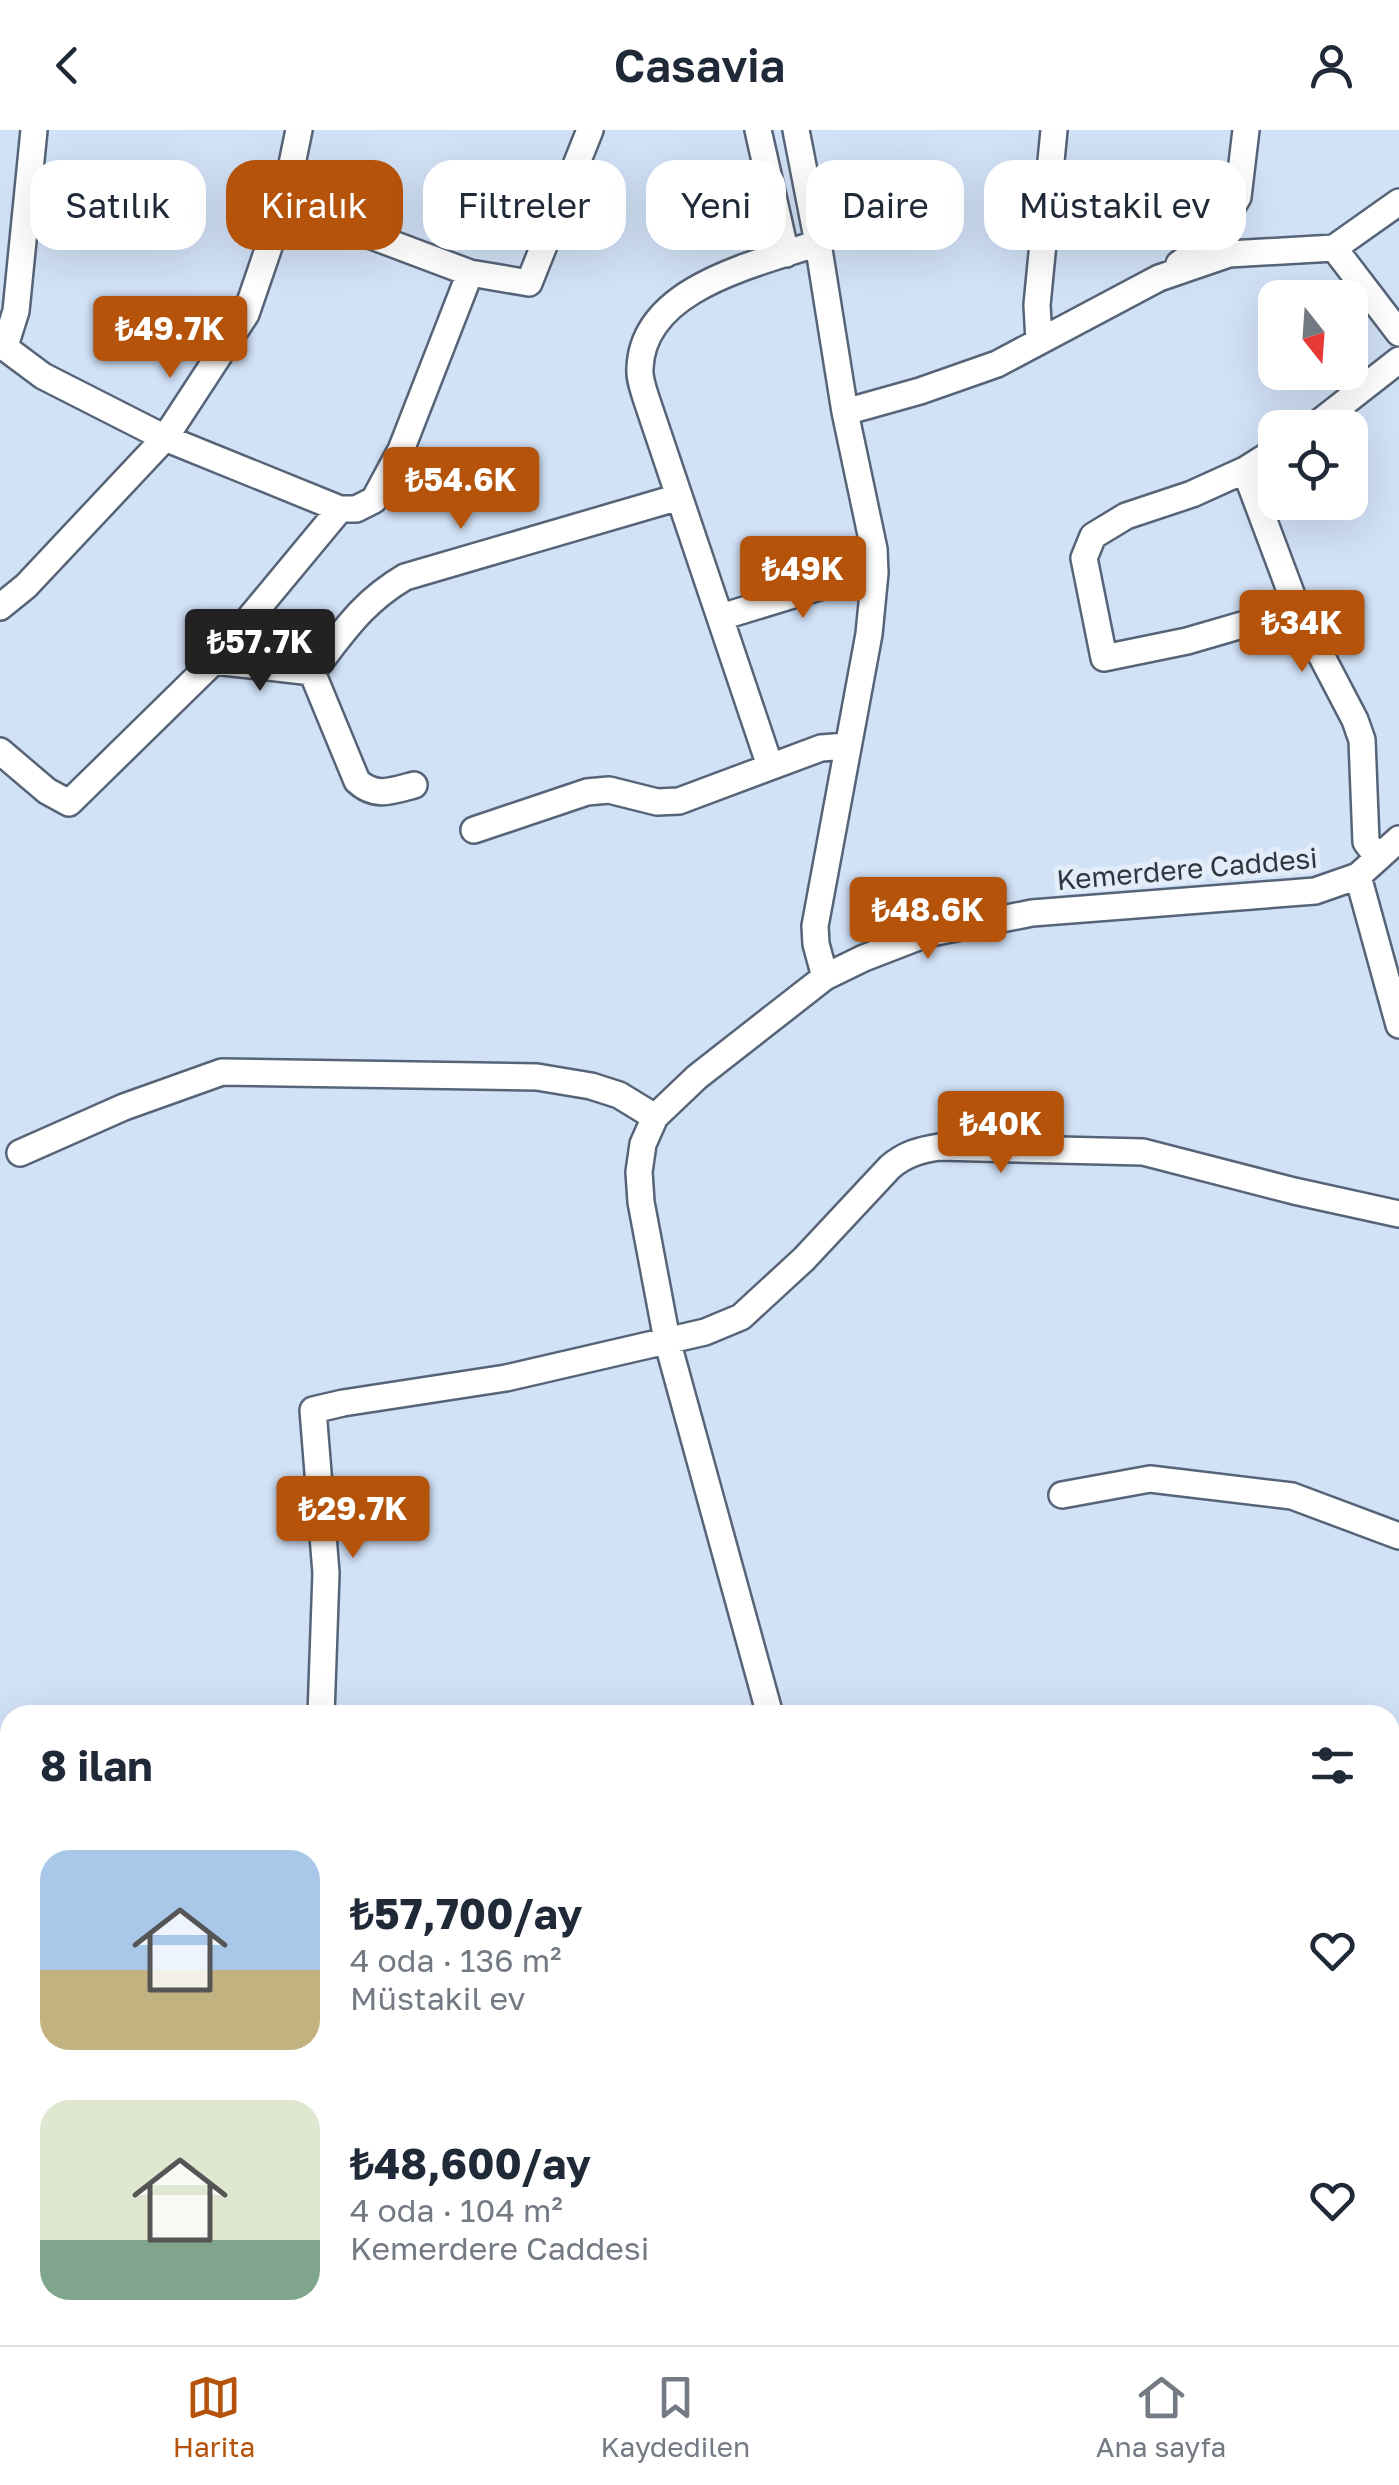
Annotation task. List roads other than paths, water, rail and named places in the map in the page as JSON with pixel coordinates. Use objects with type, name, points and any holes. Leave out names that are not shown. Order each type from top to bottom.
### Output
[{"type":"street","points":[[34,130],[16,311],[2,345],[43,376],[165,438],[340,510],[356,510],[374,500],[401,450],[470,273]]},
{"type":"street","points":[[293,160],[299,130]]},
{"type":"street","points":[[403,248],[470,273],[530,284],[590,130]]},
{"type":"street","points":[[758,130],[786,254]]},
{"type":"street","points":[[796,130],[806,181]]},
{"type":"street","points":[[1039,341],[1037,305],[1054,130]]},
{"type":"street","points":[[845,412],[997,364],[1159,278],[1212,240],[1238,197],[1246,130]]},
{"type":"street","points":[[1159,278],[1230,254],[1334,248],[1399,202]]},
{"type":"street","points":[[770,766],[639,371],[650,332],[685,294],[707,282],[806,247]]},
{"type":"street","points":[[1334,248],[1399,333]]},
{"type":"street","points":[[0,608],[26,586],[165,438],[246,314],[268,250]]},
{"type":"street","points":[[819,250],[845,412],[874,549],[875,573],[869,634],[815,926],[826,977]]},
{"type":"street","points":[[1335,410],[1399,360]]},
{"type":"street","points":[[1258,462],[1192,494],[1126,516],[1093,536],[1084,558],[1104,658],[1171,645],[1298,609]]},
{"type":"street","points":[[1245,470],[1298,609],[1362,740],[1368,867],[1399,1025]]},
{"type":"street","points":[[312,672],[363,608],[405,577],[679,497]]},
{"type":"street","points":[[0,752],[47,790],[70,803],[214,661],[340,510]]},
{"type":"street","points":[[721,616],[875,573]]},
{"type":"street","points":[[214,661],[312,672]]},
{"type":"street","points":[[312,672],[357,781],[384,793],[414,784]]},
{"type":"street","points":[[474,830],[588,792],[608,790],[657,802],[679,801],[821,748],[847,746]]},
{"type":"street","name":"Kemerdere Caddesi","points":[[767,1705],[666,1340],[639,1172],[642,1144],[655,1117],[696,1076],[826,977],[926,934],[1014,916],[1316,890],[1368,867],[1399,839]]},
{"type":"street","points":[[20,1153],[124,1107],[222,1072],[537,1077],[618,1095],[655,1117]]},
{"type":"street","points":[[321,1705],[326,1573],[313,1410],[506,1378],[705,1332],[741,1317],[804,1259],[902,1156],[940,1146],[1144,1152],[1399,1214]]},
{"type":"street","points":[[1062,1496],[1150,1479],[1292,1496],[1399,1536]]}]
